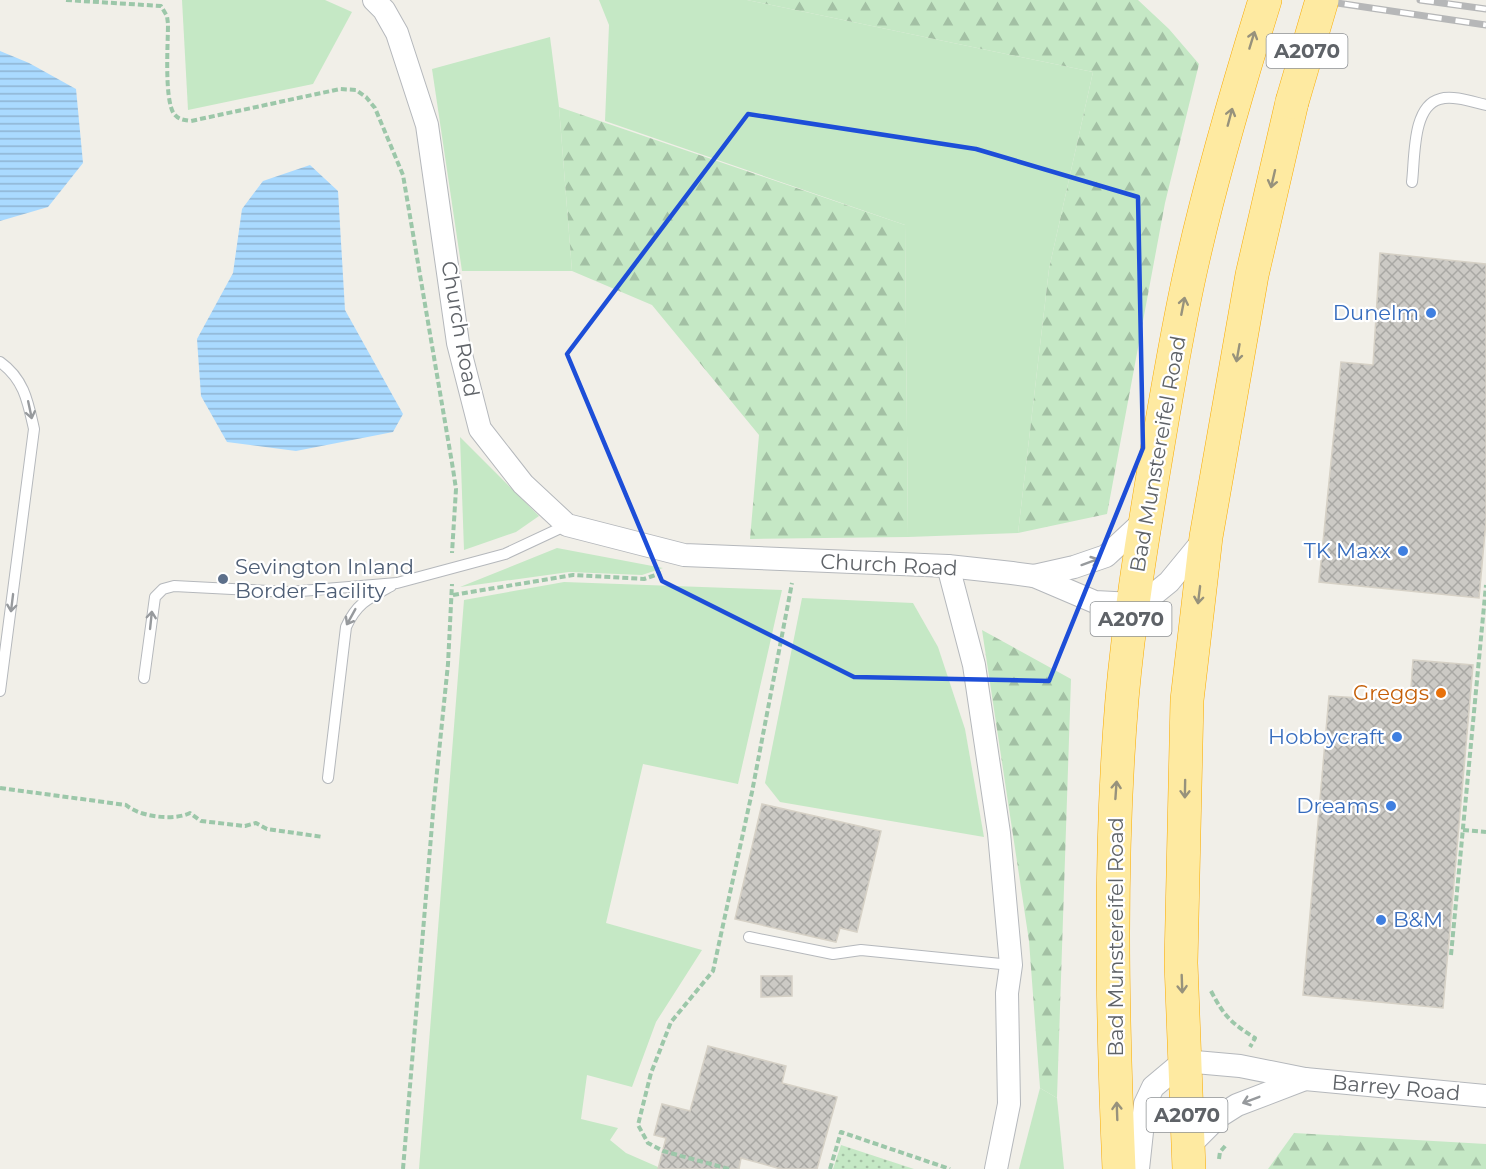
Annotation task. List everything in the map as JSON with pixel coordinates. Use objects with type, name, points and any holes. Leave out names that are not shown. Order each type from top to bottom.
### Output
[{"type":"highway","name":"Bad Munstereifel Road","points":[[1119,1169],[1113,924],[1116,800],[1121,721],[1133,604],[1167,388],[1192,265],[1240,81],[1265,0]]},
{"type":"highway","name":"A2070","points":[[1188,1158],[1181,963],[1187,700],[1206,537],[1252,275],[1292,102],[1322,0]]},
{"type":"street","name":"Church Road","points":[[374,0],[384,10],[397,33],[427,125],[458,343],[480,429],[523,484],[567,525],[684,555],[948,566],[1034,576],[1095,602],[1133,604]]},
{"type":"street","name":"Church Road","points":[[1034,576],[1074,567],[1107,556],[1145,520]]},
{"type":"street","points":[[1133,604],[1153,595],[1169,582],[1206,537]]},
{"type":"street","points":[[948,566],[974,665],[999,833],[1011,965],[1007,993],[1009,1104],[996,1169]]},
{"type":"street","points":[[1138,1169],[1144,1104],[1153,1087],[1184,1061]]},
{"type":"street","name":"Barrey Road","points":[[1184,1061],[1240,1066],[1305,1079],[1486,1096]]},
{"type":"street","points":[[1188,1158],[1218,1117],[1237,1105],[1305,1079]]},
{"type":"lane","points":[[1412,182],[1418,123],[1430,104],[1448,98],[1486,105]]},
{"type":"lane","points":[[0,362],[12,370],[27,398],[34,429],[0,691]]},
{"type":"lane","points":[[144,678],[155,597],[163,589],[174,586],[289,592],[397,583],[505,554],[567,525]]},
{"type":"lane","points":[[328,778],[346,627],[353,611],[365,600],[397,583]]},
{"type":"lane","points":[[749,937],[833,954],[861,950],[895,952],[1011,965]]},
{"type":"path","points":[[66,0],[161,6],[167,16],[168,24],[168,102],[175,115],[181,119],[191,121],[340,89],[356,90],[375,108],[403,175],[456,489],[453,595],[448,664],[403,1169]]},
{"type":"path","points":[[453,595],[573,574],[644,579],[675,568],[684,555]]},
{"type":"path","points":[[729,1169],[663,1151],[648,1143],[638,1125],[651,1073],[671,1022],[713,971],[797,560]]},
{"type":"path","points":[[1451,955],[1486,585]]},
{"type":"path","points":[[0,788],[126,805],[135,812],[146,814],[179,818],[190,813],[201,821],[245,826],[256,822],[267,829],[324,837]]},
{"type":"path","points":[[1463,830],[1486,832]]},
{"type":"path","points":[[1210,989],[1219,1007],[1232,1024],[1255,1038]]},
{"type":"path","points":[[830,1169],[841,1132],[950,1169]]},
{"type":"path","points":[[1218,1169],[1220,1152],[1232,1138]]},
{"type":"highlighted area","points":[[748,114],[976,149],[1138,197],[1143,448],[1049,681],[854,677],[662,581],[567,354]]},
{"type":"green space","points":[[182,0],[325,0],[352,12],[313,84],[188,110]]},
{"type":"green space","points":[[599,0],[747,0],[1093,72],[1049,269],[1018,533],[908,537],[905,225],[605,121],[609,25]]},
{"type":"green space","points":[[747,0],[1138,0],[1169,29],[1199,64],[1165,203],[1107,514],[1018,533],[1049,269],[1093,72]]},
{"type":"green space","points":[[550,37],[559,107],[572,271],[462,271],[432,69]]},
{"type":"green space","points":[[559,107],[905,225],[908,537],[750,539],[759,435],[652,305],[572,271]]},
{"type":"green space","points":[[460,437],[539,516],[516,532],[464,550]]},
{"type":"green space","points":[[557,548],[663,568],[642,575],[569,572],[460,587]]},
{"type":"green space","points":[[564,582],[782,590],[738,784],[643,764],[606,923],[702,950],[656,1022],[632,1087],[587,1075],[581,1119],[618,1128],[610,1140],[626,1153],[658,1169],[419,1169],[464,600]]},
{"type":"green space","points":[[802,598],[913,603],[938,647],[965,729],[984,837],[780,802],[765,783]]},
{"type":"green space","points":[[982,630],[1071,679],[1057,1098],[1040,1088],[1029,941]]},
{"type":"green space","points":[[1040,1088],[1057,1098],[1064,1169],[1019,1169]]},
{"type":"green space","points":[[1294,1133],[1486,1144],[1486,1169],[1268,1169]]},
{"type":"green space","points":[[841,1145],[914,1169],[833,1169]]},
{"type":"water","points":[[0,51],[29,63],[76,89],[83,163],[48,207],[0,221]]},
{"type":"water","points":[[310,165],[338,191],[345,310],[403,414],[393,432],[296,451],[227,442],[201,396],[197,339],[233,273],[242,209],[263,181]]},
{"type":"building","points":[[1380,253],[1486,264],[1486,521],[1479,598],[1319,582],[1341,362],[1373,365]]},
{"type":"building","points":[[1413,660],[1473,665],[1443,1008],[1303,995],[1329,696],[1410,701]]},
{"type":"building","points":[[762,804],[881,831],[857,932],[840,928],[836,942],[735,919]]},
{"type":"building","points":[[761,976],[792,976],[792,996],[761,997]]},
{"type":"building","points":[[708,1046],[786,1066],[782,1083],[837,1097],[817,1169],[781,1169],[741,1158],[739,1169],[658,1169],[666,1138],[654,1135],[662,1104],[690,1111]]},
{"type":"railway","points":[[1317,0],[1486,25]]},
{"type":"railway","points":[[1420,0],[1486,9]]},
{"type":"place","name":"Dunelm","points":[[1431,313]]},
{"type":"place","name":"TK Maxx","points":[[1403,551]]},
{"type":"place","name":"Sevington Inland Border Facility","points":[[223,579]]},
{"type":"place","name":"Greggs","points":[[1441,693]]},
{"type":"place","name":"Hobbycraft","points":[[1397,737]]},
{"type":"place","name":"Dreams","points":[[1391,806]]},
{"type":"place","name":"B&M","points":[[1381,920]]}]
